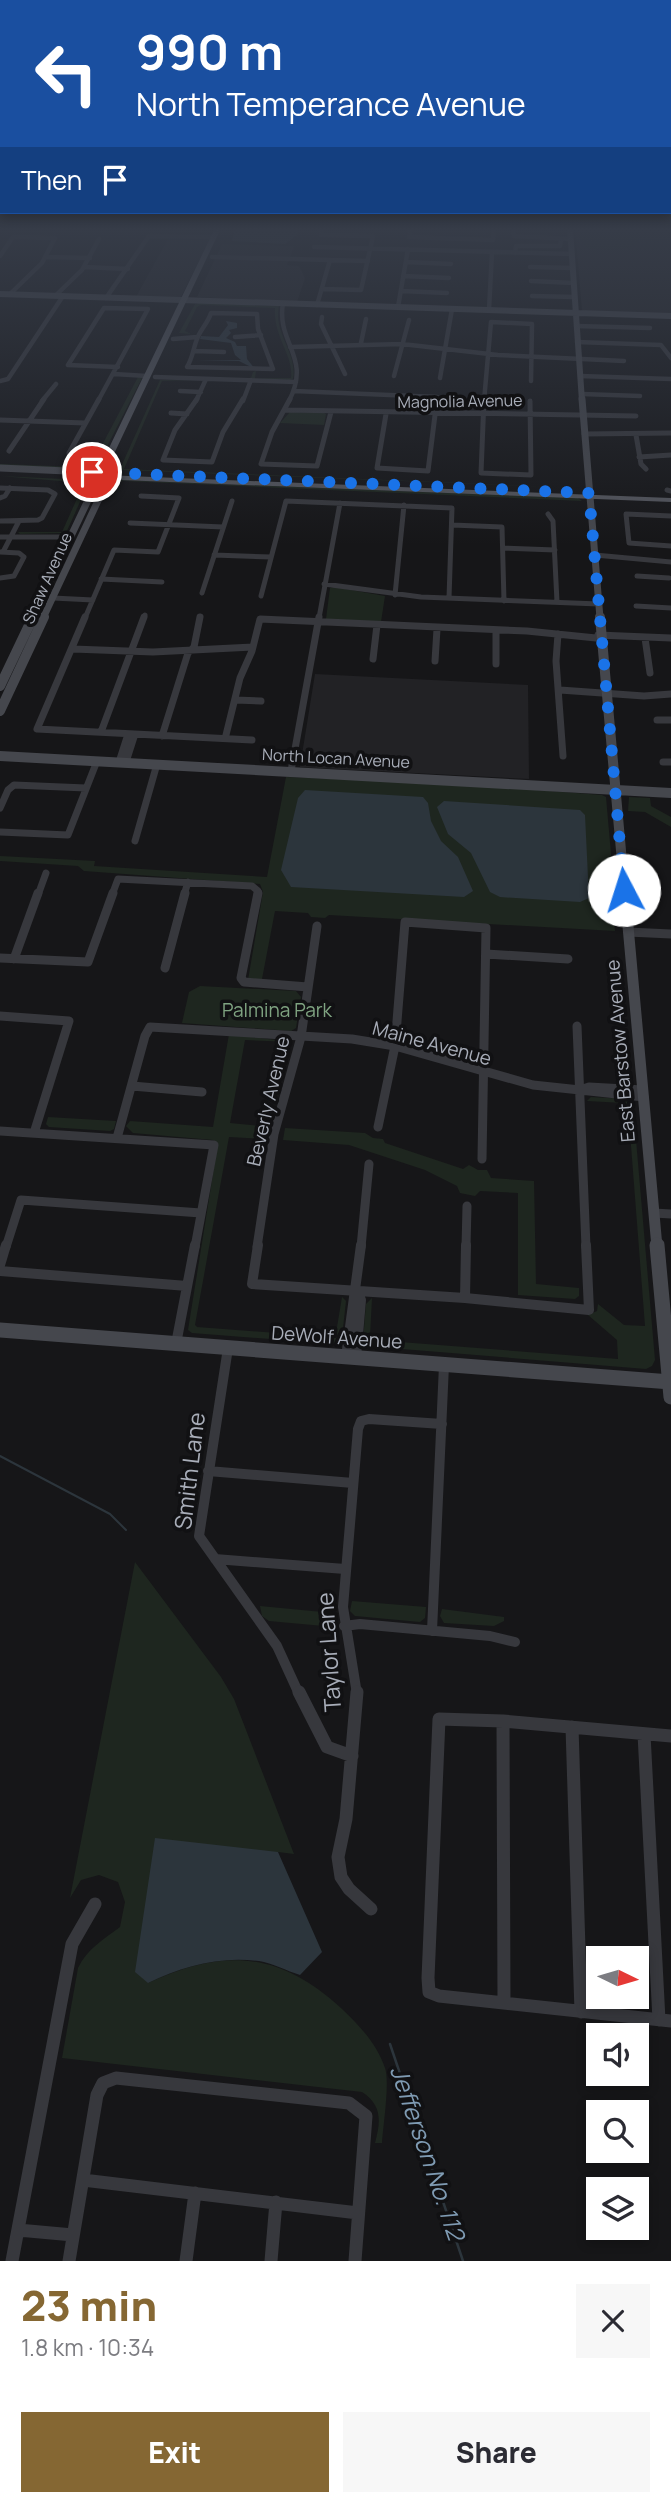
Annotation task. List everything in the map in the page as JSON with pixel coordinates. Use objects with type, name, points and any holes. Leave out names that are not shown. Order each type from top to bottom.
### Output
[{"type":"main road","name":"Shaw Avenue","points":[[105,475],[146,398],[157,356],[169,334]]},
{"type":"main road","name":"Shaw Avenue","points":[[105,475],[151,376],[175,334]]},
{"type":"main road","points":[[105,475],[589,495],[670,494]]},
{"type":"street","points":[[3,381],[34,334]]},
{"type":"street","points":[[88,334],[68,365],[118,367]]},
{"type":"street","points":[[69,453],[135,334]]},
{"type":"street","points":[[199,334],[188,368],[271,370],[261,335],[235,337]]},
{"type":"street","points":[[285,334],[297,365],[296,382],[285,410],[270,435],[261,464],[317,466],[331,412]]},
{"type":"street","points":[[326,334],[345,374]]},
{"type":"street","points":[[361,343],[363,334]]},
{"type":"street","points":[[394,376],[407,334]]},
{"type":"street","points":[[440,378],[448,334]]},
{"type":"street","points":[[490,334],[481,472],[531,475],[530,401]]},
{"type":"street","points":[[531,381],[532,334]]},
{"type":"street","name":"East Barstow Avenue","points":[[576,334],[615,790],[671,1387]]},
{"type":"street","points":[[174,337],[197,336]]},
{"type":"street","points":[[577,342],[661,345],[671,358]]},
{"type":"street","points":[[290,348],[331,344],[402,344],[488,355],[624,361]]},
{"type":"street","points":[[195,351],[224,352]]},
{"type":"street","points":[[206,379],[201,392],[175,430],[163,460],[212,462],[223,432],[242,402],[249,370]]},
{"type":"street","points":[[114,374],[296,382]]},
{"type":"street","points":[[580,376],[671,379]]},
{"type":"street","points":[[9,451],[27,421],[56,384]]},
{"type":"street","points":[[180,391],[201,392]]},
{"type":"street","points":[[294,391],[437,397],[428,471],[377,468],[386,414]]},
{"type":"street","points":[[582,394],[640,396]]},
{"type":"street","name":"Magnolia Avenue","points":[[285,410],[386,414],[531,412],[636,415]]},
{"type":"street","points":[[171,413],[187,414]]},
{"type":"street","points":[[0,419],[85,423]]},
{"type":"street","points":[[584,434],[671,433]]},
{"type":"street","points":[[636,435],[641,464],[646,469]]},
{"type":"street","points":[[639,457],[671,456]]},
{"type":"street","points":[[0,470],[105,475]]},
{"type":"street","name":"Shaw Avenue","points":[[0,686],[105,475]]},
{"type":"street","name":"Shaw Avenue","points":[[0,710],[69,564],[105,475]]},
{"type":"street","points":[[0,488],[53,491],[55,494],[42,518],[38,520],[0,521]]},
{"type":"street","points":[[0,498],[5,496],[10,488]]},
{"type":"street","points":[[141,496],[179,498],[158,552],[114,550],[37,729],[252,740]]},
{"type":"street","points":[[202,593],[232,501]]},
{"type":"street","points":[[261,596],[286,501],[452,508],[449,598]]},
{"type":"street","points":[[291,771],[341,503]]},
{"type":"street","points":[[395,595],[404,505]]},
{"type":"street","points":[[548,514],[553,521],[557,603]]},
{"type":"street","points":[[671,516],[626,514],[629,543],[671,546]]},
{"type":"street","points":[[0,578],[12,577],[24,557],[23,554],[1,552],[19,520]]},
{"type":"street","points":[[130,523],[223,527]]},
{"type":"street","points":[[452,525],[502,527],[504,601]]},
{"type":"street","points":[[334,531],[347,532]]},
{"type":"street","points":[[0,537],[74,540],[67,557],[69,564]]},
{"type":"street","points":[[503,548],[555,550]]},
{"type":"street","points":[[214,555],[271,557]]},
{"type":"street","points":[[595,557],[671,562],[671,586]]},
{"type":"street","points":[[386,562],[397,563]]},
{"type":"street","points":[[57,569],[57,577],[50,594],[93,598]]},
{"type":"street","points":[[637,576],[669,578]]},
{"type":"street","points":[[102,579],[162,582]]},
{"type":"street","points":[[324,584],[395,595],[599,604]]},
{"type":"street","points":[[636,606],[671,608]]},
{"type":"street","points":[[101,732],[145,615]]},
{"type":"street","points":[[162,736],[200,617]]},
{"type":"street","points":[[225,739],[234,699],[260,620],[437,629],[496,629],[596,638],[671,638]]},
{"type":"street","points":[[373,659],[377,625]]},
{"type":"street","points":[[435,661],[437,629]]},
{"type":"street","points":[[496,629],[496,664]]},
{"type":"street","points":[[558,634],[556,661],[564,756]]},
{"type":"street","points":[[645,638],[650,673]]},
{"type":"street","points":[[73,649],[131,652],[253,646]]},
{"type":"street","points":[[560,690],[635,696],[671,694]]},
{"type":"street","points":[[234,699],[261,701]]},
{"type":"street","points":[[657,720],[671,720]]},
{"type":"street","points":[[122,762],[132,734]]},
{"type":"street","name":"North Locan Avenue","points":[[0,756],[671,793]]},
{"type":"street","points":[[0,832],[68,835],[97,761]]},
{"type":"street","points":[[135,841],[157,764]]},
{"type":"street","points":[[0,808],[12,786],[86,788]]},
{"type":"street","points":[[14,959],[46,873]]},
{"type":"street","points":[[0,958],[88,962],[118,879],[257,888],[241,978],[244,982],[308,987]]},
{"type":"street","points":[[165,968],[188,882]]},
{"type":"street","points":[[378,1127],[396,1046],[405,922],[486,928],[482,1159]]},
{"type":"street","name":"Beverly Avenue","points":[[317,926],[301,1037],[274,1133],[252,1284],[356,1291]]},
{"type":"street","points":[[628,934],[671,936]]},
{"type":"street","points":[[486,954],[568,959]]},
{"type":"street","points":[[0,1016],[69,1021],[34,1133]]},
{"type":"street","points":[[356,1291],[589,1310],[576,1026]]},
{"type":"street","name":"Maine Avenue","points":[[132,1086],[149,1027],[352,1039],[396,1046],[533,1085],[589,1093],[643,1093]]},
{"type":"street","points":[[117,1138],[132,1086],[202,1092]]},
{"type":"street","points":[[0,1131],[214,1145],[176,1344]]},
{"type":"street","points":[[351,1358],[361,1300],[356,1291],[369,1164]]},
{"type":"street","points":[[0,1265],[20,1200],[201,1213]]},
{"type":"street","points":[[465,1298],[467,1206]]},
{"type":"street","points":[[654,1213],[671,1214]]},
{"type":"street","points":[[0,1271],[187,1286]]},
{"type":"street","name":"DeWolf Avenue","points":[[0,1330],[444,1365],[671,1387]]},
{"type":"street","name":"Smith Lane","points":[[228,1348],[199,1536],[277,1646],[320,1738],[327,1747],[352,1756]]},
{"type":"street","points":[[432,1631],[444,1365]]},
{"type":"street","name":"Taylor Lane","points":[[371,1909],[341,1877],[338,1857],[346,1819],[357,1684],[344,1626],[345,1569],[361,1421],[369,1419],[442,1424]]},
{"type":"street","points":[[208,1471],[353,1483]]},
{"type":"street","points":[[215,1559],[345,1569]]},
{"type":"street","points":[[344,1626],[360,1624],[490,1636],[515,1642]]},
{"type":"street","points":[[644,1734],[665,2020],[429,1993],[439,1719],[503,1721],[671,1736]]},
{"type":"street","points":[[503,1721],[504,2003]]},
{"type":"street","points":[[572,1727],[581,2012]]},
{"type":"street","points":[[12,2261],[72,1944],[95,1904]]},
{"type":"street","points":[[69,2261],[97,2095],[103,2083],[116,2078],[349,2103],[366,2116],[355,2261]]},
{"type":"street","points":[[83,2180],[358,2213]]},
{"type":"street","points":[[186,2261],[195,2193]]},
{"type":"street","points":[[271,2261],[276,2202]]},
{"type":"street","points":[[18,2230],[73,2235]]},
{"type":"shaded area","points":[[222,334],[230,334],[226,338],[237,346],[246,346],[247,359],[255,369],[239,361],[196,360],[241,360],[235,355],[231,343],[200,339],[201,336],[219,337]]},
{"type":"shaded area","points":[[315,674],[528,685],[529,779],[300,767]]},
{"type":"shaded area","points":[[305,790],[423,797],[428,803],[431,821],[441,841],[458,857],[473,891],[464,897],[291,887],[281,870],[298,798]]},
{"type":"shaded area","points":[[444,801],[580,810],[585,815],[589,898],[580,902],[500,897],[490,892],[471,853],[448,834],[437,807]]},
{"type":"shaded area","points":[[155,1838],[278,1852],[322,1952],[300,1975],[264,1962],[230,1960],[188,1967],[148,1983],[135,1972]]},
{"type":"green space","points":[[279,334],[282,334],[292,361],[293,379],[251,378],[256,371],[255,378],[291,378],[289,361]]},
{"type":"green space","points":[[138,377],[142,378],[96,468],[89,470],[0,466],[81,467],[92,464]]},
{"type":"green space","points":[[160,380],[201,381],[162,381],[124,469],[581,488],[122,470],[120,469]]},
{"type":"green space","points":[[290,412],[324,413],[324,425],[280,423]]},
{"type":"green space","points":[[0,476],[89,482],[66,533],[20,534],[18,532],[62,532],[84,483]]},
{"type":"green space","points":[[117,480],[578,498],[582,501],[123,481],[112,485]]},
{"type":"green space","points":[[330,588],[385,596],[381,622],[326,619]]},
{"type":"green space","points":[[286,777],[474,785],[602,795],[606,797],[617,922],[614,922],[615,931],[329,915],[325,918],[311,917],[308,913],[275,911],[262,979],[248,980],[263,892],[260,884],[84,871],[78,866],[0,861],[0,856],[95,861],[94,866],[267,877]]},
{"type":"green space","points":[[629,797],[650,798],[651,806],[671,817],[671,827],[645,812],[628,811]]},
{"type":"green space","name":"Palmina Park","points":[[200,986],[296,991],[301,997],[296,1028],[291,1031],[182,1023],[189,992]]},
{"type":"green space","name":"Palmina Park","points":[[229,1034],[292,1042],[245,1040],[230,1123],[271,1127],[268,1139],[229,1137],[195,1325],[330,1337],[336,1333],[342,1297],[346,1301],[342,1337],[336,1344],[192,1333],[188,1330],[218,1143],[213,1140],[133,1133],[126,1126],[130,1121],[213,1127]]},
{"type":"green space","points":[[591,1097],[626,1099],[633,1105],[655,1360],[652,1366],[646,1369],[365,1346],[363,1341],[366,1304],[372,1298],[370,1336],[374,1340],[618,1359],[617,1340],[588,1315],[597,1311],[598,1304],[624,1325],[645,1326],[628,1107],[623,1103],[587,1101]]},
{"type":"green space","points":[[48,1117],[116,1121],[114,1129],[110,1131],[49,1127],[46,1124]]},
{"type":"green space","points":[[285,1128],[365,1133],[373,1138],[383,1139],[385,1143],[463,1169],[469,1165],[478,1170],[487,1170],[491,1178],[534,1181],[536,1284],[579,1288],[579,1296],[575,1299],[518,1295],[518,1193],[480,1191],[475,1196],[460,1193],[457,1186],[425,1170],[349,1145],[283,1140]]},
{"type":"green space","points":[[135,1562],[221,1677],[234,1699],[294,1854],[278,1852],[148,1983],[201,1964],[249,1961],[295,1975],[318,1989],[361,2028],[382,2059],[387,2083],[382,2143],[375,2143],[379,2121],[376,2108],[362,2092],[62,2058],[78,1968],[91,1950],[120,1927],[125,1902],[118,1882],[99,1875],[81,1880],[70,1898]]},
{"type":"green space","points":[[352,1601],[426,1607],[425,1618],[420,1622],[355,1616],[350,1611]]},
{"type":"green space","points":[[260,1606],[333,1613],[335,1627],[269,1621],[262,1616]]},
{"type":"green space","points":[[442,1609],[504,1617],[504,1621],[494,1626],[444,1623],[440,1616]]},
{"type":"waterway","name":"Jefferson No. 112","points":[[0,1456],[110,1514],[126,1530]]},
{"type":"waterway","name":"Jefferson No. 112","points":[[390,2044],[463,2261]]},
{"type":"route","points":[[92,472],[589,493],[624,890]]}]
